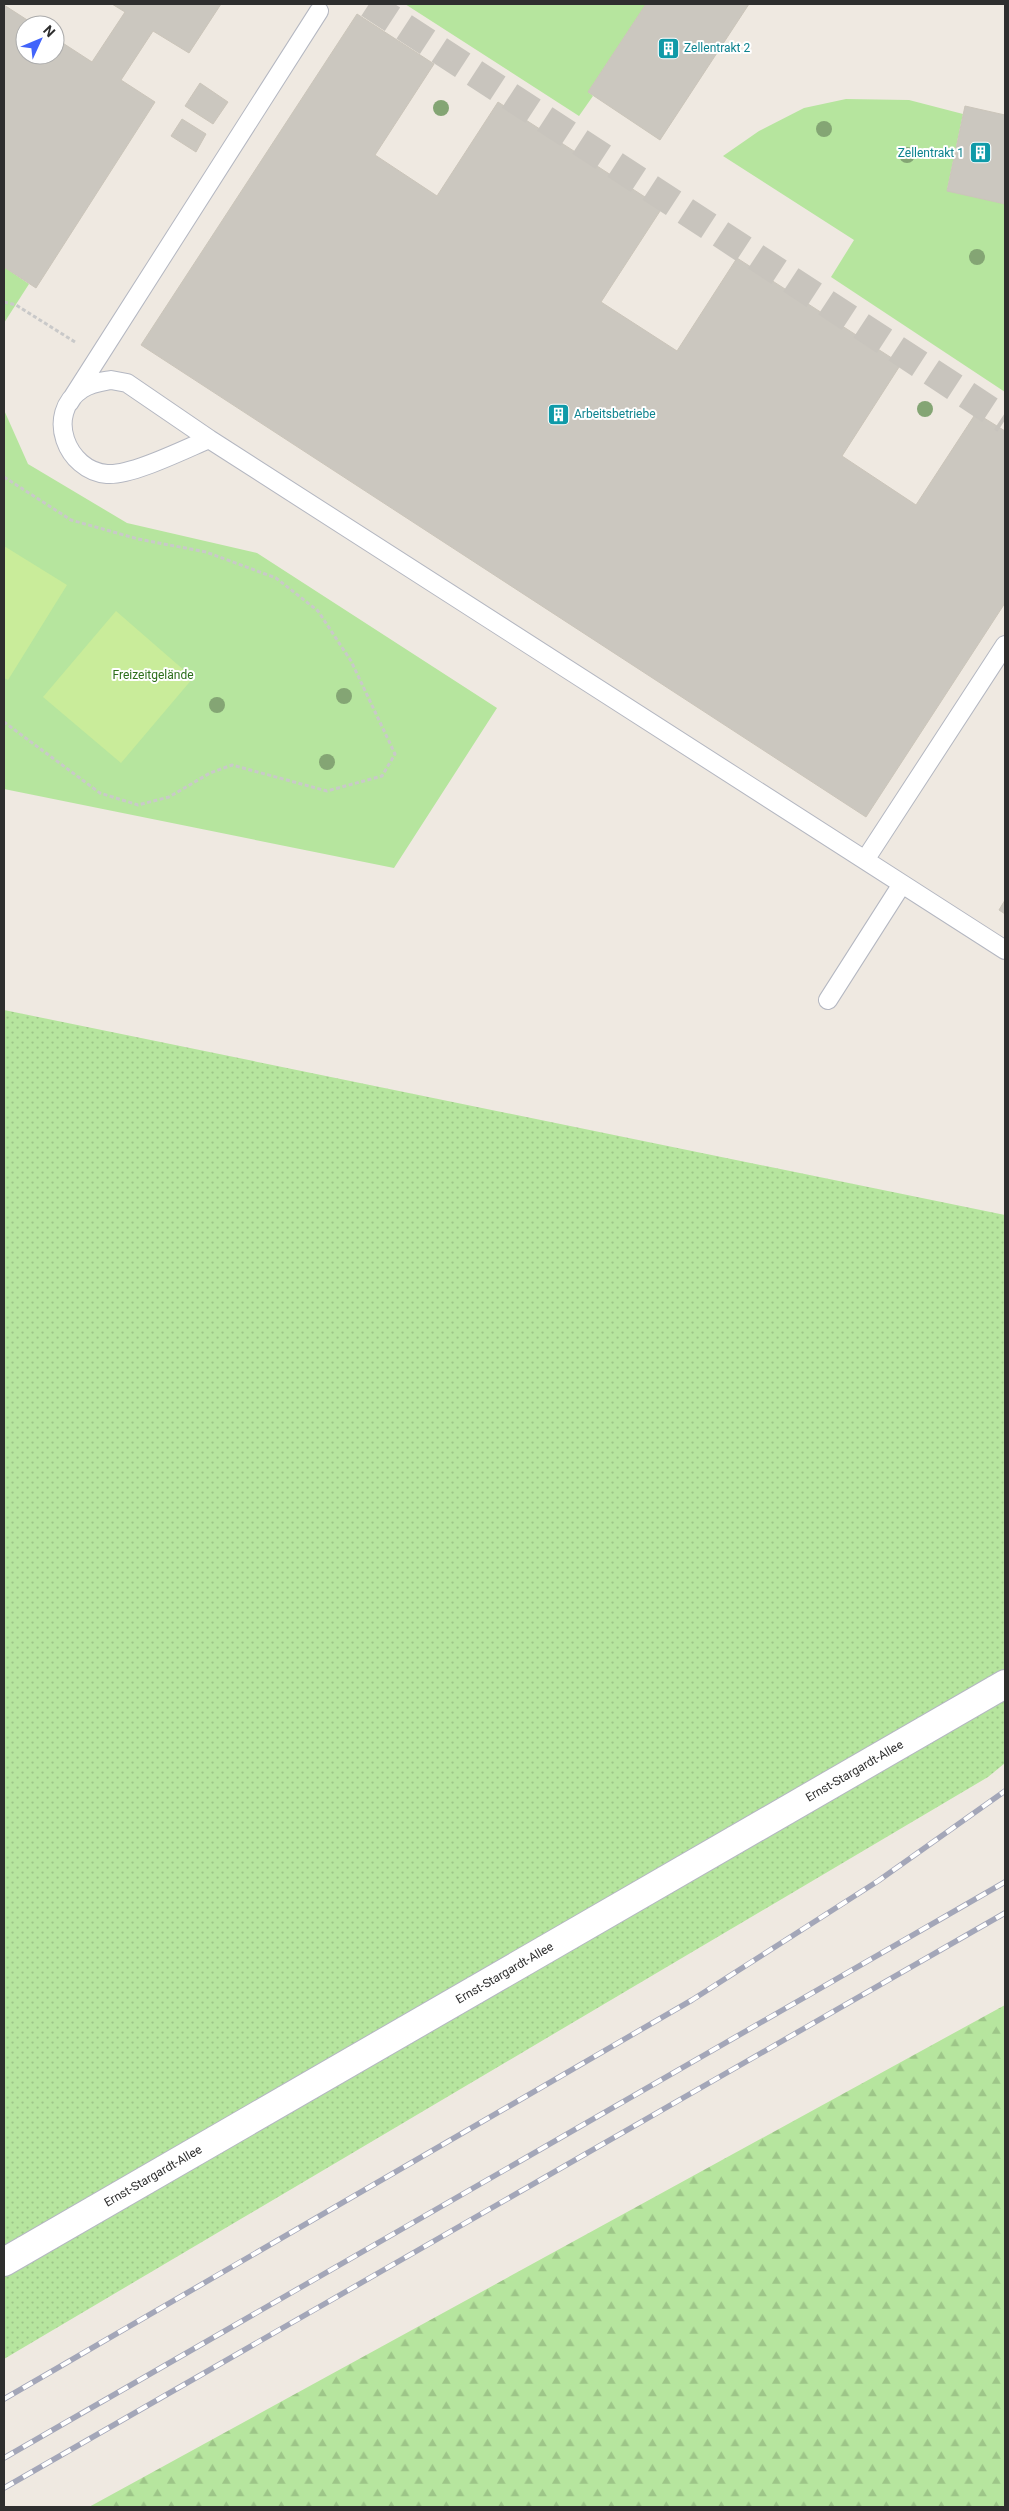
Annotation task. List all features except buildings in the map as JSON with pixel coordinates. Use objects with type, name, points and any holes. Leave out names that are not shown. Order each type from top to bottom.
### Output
[{"type":"street","name":"Ernst-Stargardt-Allee","points":[[4,2262],[1005,1684]]},
{"type":"lane","points":[[209,439],[125,472],[109,474],[93,472],[78,463],[66,442],[63,435],[63,418],[69,403],[320,11]]},
{"type":"lane","points":[[69,403],[80,390],[95,383],[111,380],[127,383],[209,439],[1005,950]]},
{"type":"lane","points":[[865,860],[1005,645]]},
{"type":"lane","points":[[828,1000],[902,884]]},
{"type":"path","points":[[4,302],[16,304],[99,357]]},
{"type":"path","points":[[4,477],[71,520],[138,539],[206,552],[276,578],[318,611],[351,661],[380,727],[395,754],[382,776],[327,791],[232,765],[210,774],[169,797],[138,805],[100,793],[4,722]]},
{"type":"green space","points":[[405,4],[646,4],[588,92],[593,96],[579,116]]},
{"type":"green space","points":[[846,99],[909,100],[963,114],[947,190],[1005,204],[1005,392],[831,277],[854,240],[723,156],[759,131],[804,108]]},
{"type":"green space","points":[[4,267],[29,284],[4,323]]},
{"type":"green space","name":"Freizeitgelände","points":[[4,410],[28,464],[127,523],[257,553],[497,708],[394,868],[4,789]]},
{"type":"green space","points":[[4,546],[67,585],[8,680],[4,678]]},
{"type":"green space","points":[[116,611],[193,678],[121,763],[43,697]]},
{"type":"green space","points":[[4,1010],[1005,1215],[1005,1763],[988,1777],[4,2359]]},
{"type":"green space","points":[[1005,2005],[1005,2507],[89,2507]]},
{"type":"tunnel","points":[[369,4],[1005,420]]},
{"type":"railway","points":[[4,2399],[692,2000],[878,1881],[1005,1791]]},
{"type":"railway","points":[[4,2458],[1005,1882]]},
{"type":"railway","points":[[4,2488],[1005,1913]]},
{"type":"place","name":"Zellentrakt 2","points":[[668,48]]},
{"type":"place","name":"Zellentrakt 1","points":[[980,153]]},
{"type":"place","name":"Arbeitsbetriebe","points":[[558,414]]}]
